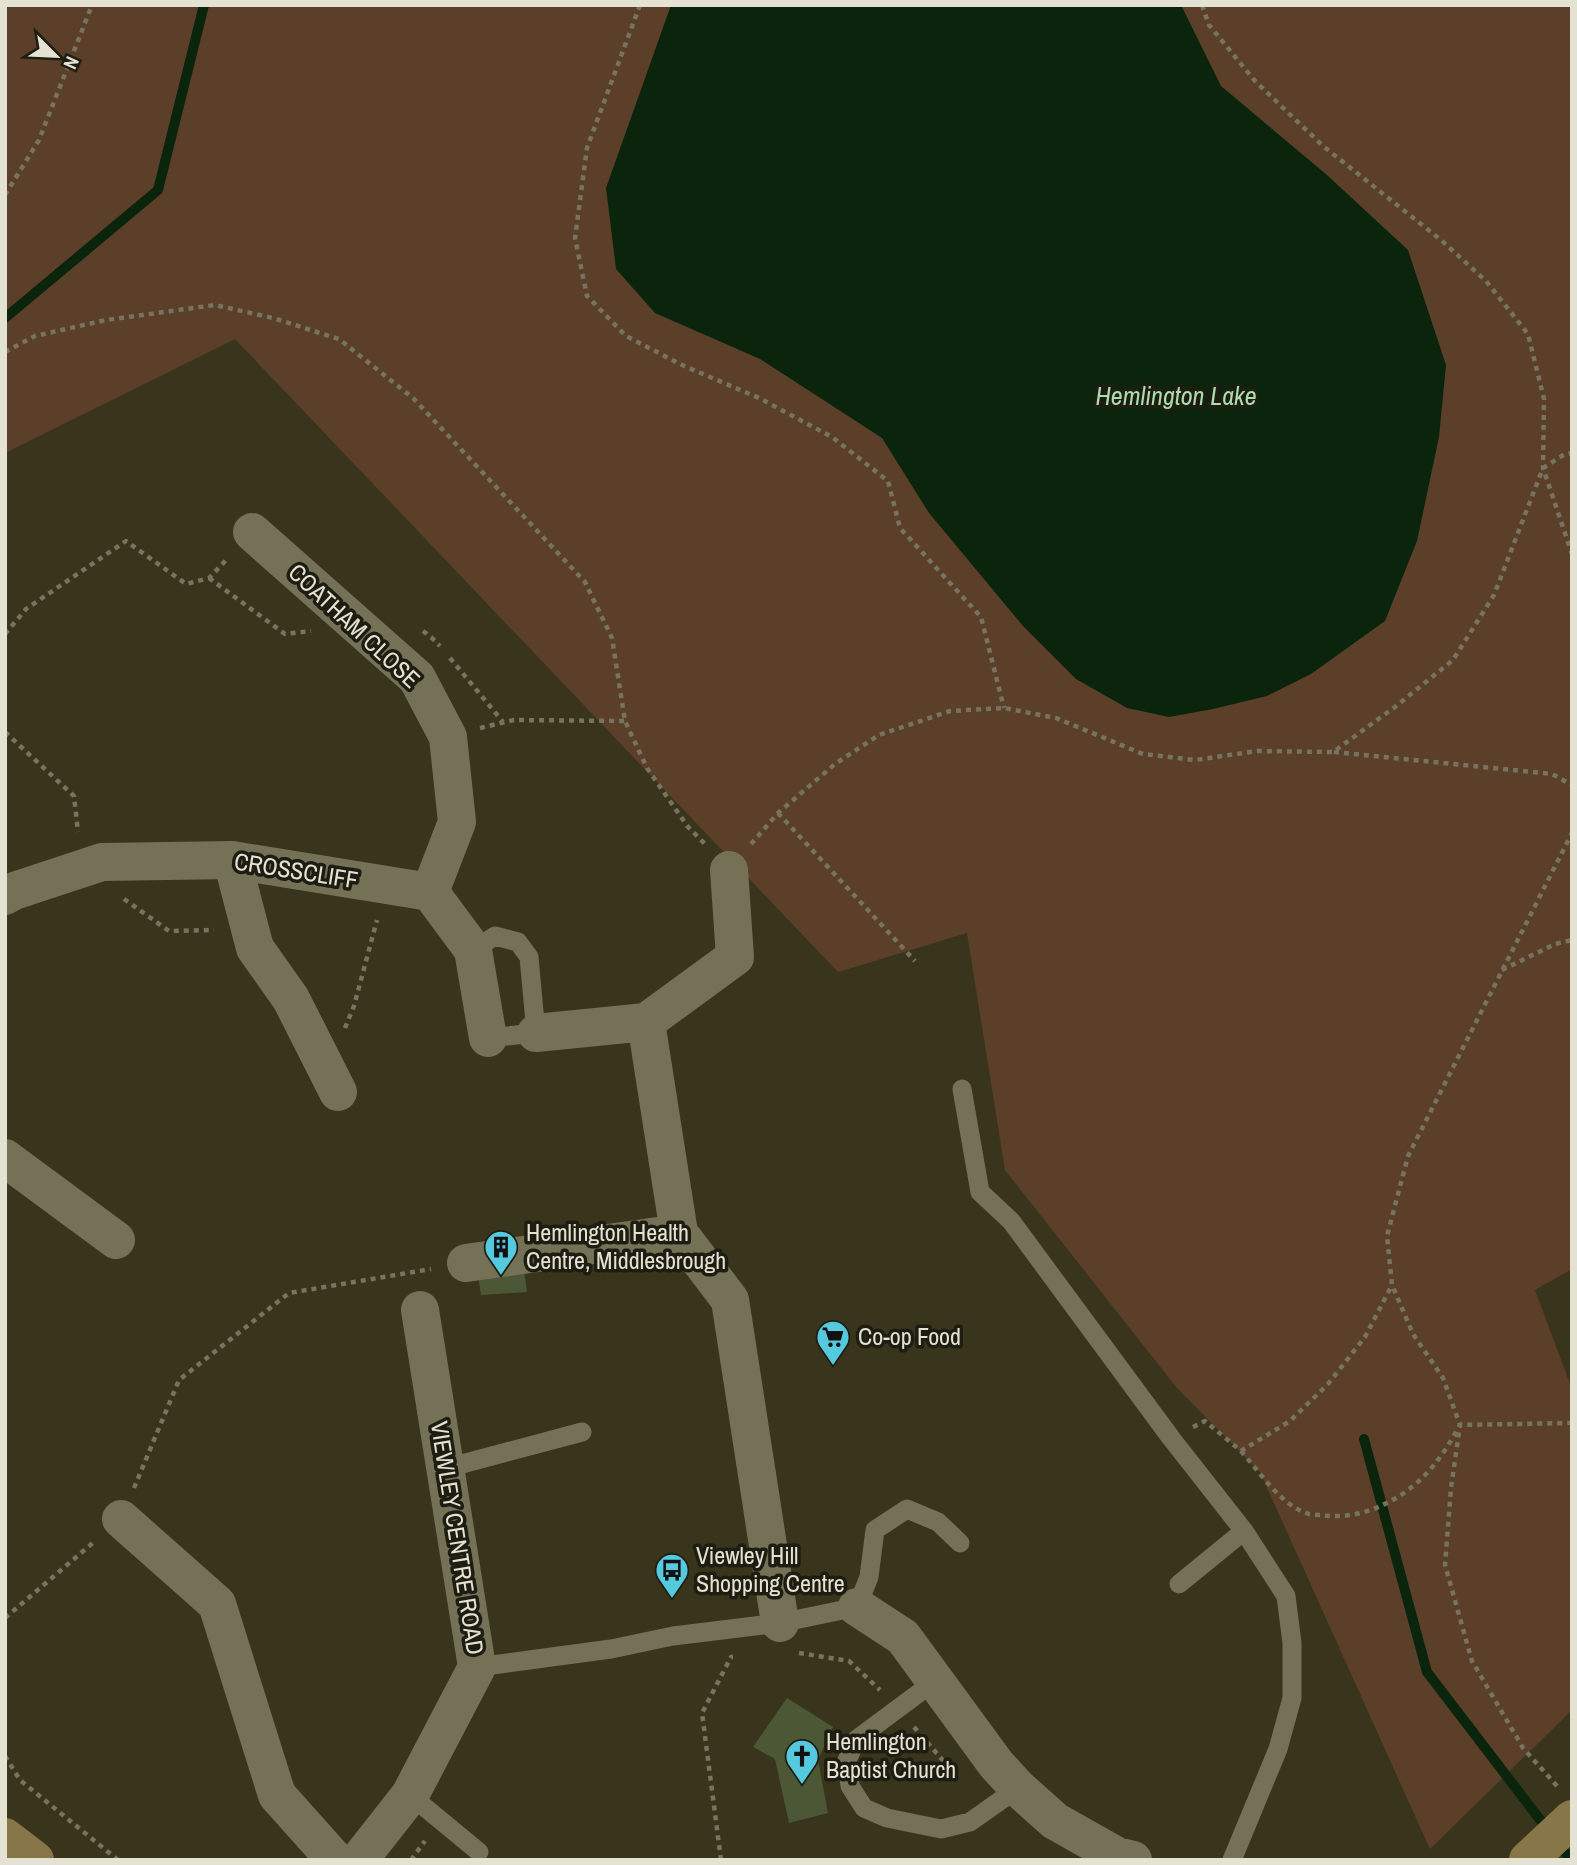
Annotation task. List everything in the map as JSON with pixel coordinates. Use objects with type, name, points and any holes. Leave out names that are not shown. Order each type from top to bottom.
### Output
[{"type":"street","name":"COATHAM CLOSE","points":[[252,532],[417,678],[448,737],[457,822],[430,892]]},
{"type":"street","points":[[232,860],[255,948],[291,999],[333,1082]]},
{"type":"street","name":"CROSSCLIFF","points":[[8,884],[102,862],[232,860],[430,892]]},
{"type":"street","points":[[536,1033],[646,1022],[735,957],[729,870]]},
{"type":"street","points":[[430,892],[473,950],[488,1038]]},
{"type":"street","points":[[646,1022],[680,1233],[730,1300],[789,1638]]},
{"type":"street","points":[[5,1158],[116,1240]]},
{"type":"street","points":[[466,1263],[680,1233]]},
{"type":"street","name":"VIEWLEY CENTRE ROAD","points":[[359,1860],[410,1795],[477,1667],[420,1310]]},
{"type":"street","points":[[121,1519],[217,1604],[277,1795],[335,1860]]},
{"type":"street","points":[[857,1607],[903,1637],[996,1765],[1018,1788],[1055,1821],[1118,1856],[1132,1860]]},
{"type":"street","points":[[1528,1860],[1568,1806]]},
{"type":"street","points":[[5,1837],[36,1860]]},
{"type":"lane","points":[[473,950],[495,936],[518,942],[529,957],[536,1033],[488,1038]]},
{"type":"lane","points":[[962,1089],[980,1192],[1011,1221],[1171,1438],[1244,1531],[1286,1596],[1292,1643],[1292,1698],[1278,1749],[1232,1860]]},
{"type":"lane","points":[[447,1468],[582,1432]]},
{"type":"lane","points":[[477,1667],[611,1649],[673,1636],[789,1638],[857,1607],[869,1577],[875,1530],[907,1509],[938,1522],[960,1543]]},
{"type":"lane","points":[[1179,1584],[1244,1531]]},
{"type":"lane","points":[[935,1681],[857,1739],[847,1760],[850,1786],[864,1808],[887,1818],[941,1829],[971,1822],[1018,1788]]},
{"type":"lane","points":[[410,1795],[479,1852]]},
{"type":"path","points":[[5,195],[39,140],[92,5]]},
{"type":"path","points":[[640,5],[587,148],[575,238],[587,296],[626,336],[682,365],[759,398],[832,437],[888,481],[900,528],[981,617],[1004,708]]},
{"type":"path","points":[[1202,5],[1209,25],[1255,81],[1323,146],[1441,240],[1486,281],[1528,334],[1544,399],[1544,468],[1572,554]]},
{"type":"path","points":[[5,352],[35,336],[106,320],[215,306],[273,318],[339,339],[413,398],[585,582],[612,638],[625,721],[647,768],[688,827],[729,870],[778,813],[835,764],[879,735],[950,711],[1004,708],[1056,718],[1143,754],[1195,760],[1256,751],[1333,752],[1552,774],[1572,785]]},
{"type":"path","points":[[1333,752],[1453,660],[1494,595],[1544,468],[1565,454],[1572,453]]},
{"type":"path","points":[[5,634],[26,609],[126,541],[186,584],[209,578],[252,532]]},
{"type":"path","points":[[448,737],[514,720],[625,721]]},
{"type":"path","points":[[778,813],[915,961]]},
{"type":"path","points":[[1568,1806],[1522,1748],[1472,1661],[1445,1565],[1451,1488],[1460,1425],[1443,1378],[1413,1334],[1392,1285],[1387,1236],[1408,1156],[1572,833]]},
{"type":"path","points":[[333,1082],[387,885]]},
{"type":"path","points":[[1501,971],[1555,944],[1572,940]]},
{"type":"path","points":[[5,1618],[121,1519],[179,1380],[289,1293],[466,1263]]},
{"type":"path","points":[[1241,1451],[1290,1421],[1328,1384],[1365,1337],[1392,1285]]},
{"type":"path","points":[[1171,1438],[1205,1421],[1241,1451],[1281,1497],[1306,1513],[1337,1518],[1367,1512],[1399,1496],[1437,1462],[1460,1425]]},
{"type":"path","points":[[1460,1425],[1572,1423]]},
{"type":"path","points":[[789,1638],[849,1661],[898,1708],[986,1811]]},
{"type":"path","points":[[720,1860],[702,1713],[731,1657],[741,1655]]},
{"type":"path","points":[[5,1756],[20,1780],[118,1860]]},
{"type":"shaded area","points":[[5,5],[1572,5],[1572,1269],[1535,1290],[1572,1389],[1572,1710],[1430,1849],[1260,1472],[1177,1388],[1005,1170],[967,933],[838,972],[235,339],[5,453]]},
{"type":"water","name":"Hemlington Lake","points":[[671,5],[1181,5],[1221,86],[1327,175],[1408,250],[1446,365],[1439,437],[1417,541],[1385,621],[1311,674],[1267,696],[1213,709],[1169,717],[1127,708],[1076,679],[1023,626],[929,513],[882,438],[760,359],[655,313],[616,269],[606,188]]},
{"type":"building","name":"Hemlington Health Centre, Middlesbrough","points":[[522,1255],[527,1292],[481,1295],[476,1262]]},
{"type":"building","name":"Hemlington Baptist Church","points":[[787,1698],[833,1727],[818,1760],[828,1813],[789,1823],[775,1759],[753,1747]]},
{"type":"waterway","points":[[5,318],[158,190],[204,5]]},
{"type":"waterway","points":[[1364,1439],[1427,1672],[1548,1830]]},
{"type":"waterway","points":[[1557,1842],[1571,1860]]},
{"type":"place","name":"Hemlington Health Centre, Middlesbrough","points":[[501,1277]]},
{"type":"place","name":"Co-op Food","points":[[833,1367]]},
{"type":"place","name":"Viewley Hill Shopping Centre","points":[[672,1600]]},
{"type":"place","name":"Hemlington Baptist Church","points":[[802,1786]]}]
